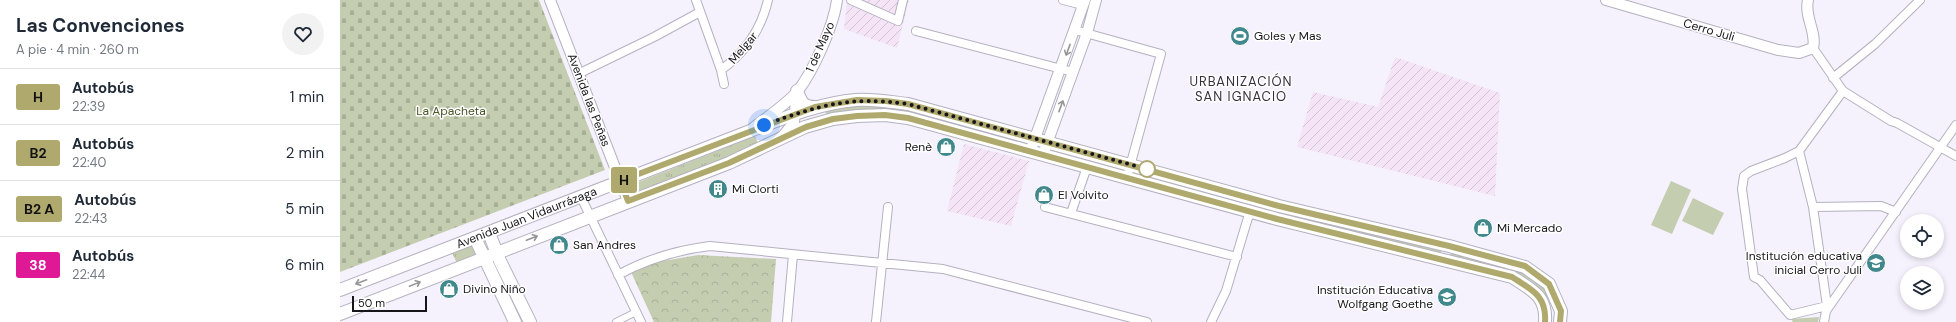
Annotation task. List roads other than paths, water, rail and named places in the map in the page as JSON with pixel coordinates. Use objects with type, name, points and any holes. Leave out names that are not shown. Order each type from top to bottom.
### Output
[{"type":"main road","points":[[797,91],[803,105],[806,107],[815,107]]},
{"type":"main road","name":"Avenida Juan Vidaurrázaga","points":[[340,290],[794,114],[815,107],[857,100],[908,104],[1279,206],[1449,246],[1525,266],[1549,284],[1561,311],[1560,322]]},
{"type":"main road","name":"Avenida Juan Vidaurrázaga","points":[[340,314],[496,252],[729,163],[806,127],[833,119],[885,115],[908,118],[1043,156],[1250,211],[1512,277],[1542,299],[1546,309],[1545,322]]},
{"type":"main road","points":[[489,233],[496,252],[530,322]]},
{"type":"main road","points":[[476,238],[515,322]]},
{"type":"street","name":"Avenida las Peñas","points":[[550,0],[628,201]]},
{"type":"street","points":[[696,0],[721,70],[724,84]]},
{"type":"street","name":"Melgar","points":[[721,70],[732,63],[753,40],[768,0]]},
{"type":"street","name":"1 de Mayo","points":[[750,131],[797,91],[810,72],[823,44],[836,8],[837,0]]},
{"type":"street","points":[[851,0],[898,21],[903,0]]},
{"type":"street","points":[[1030,152],[1084,3],[1063,0]]},
{"type":"street","points":[[1043,156],[1087,33],[1096,0]]},
{"type":"street","name":"Cerro Juli","points":[[1606,0],[1793,54],[1799,54],[1813,48]]},
{"type":"street","points":[[1808,0],[1807,15],[1814,43],[1813,48],[1843,92],[1891,121],[1956,156]]},
{"type":"street","points":[[1833,78],[1875,44],[1920,0]]},
{"type":"street","points":[[578,74],[654,37],[700,12]]},
{"type":"street","points":[[1075,30],[1161,54],[1127,178]]},
{"type":"street","points":[[916,31],[1073,72]]},
{"type":"street","name":"1 de Mayo","points":[[781,139],[794,122],[797,91]]},
{"type":"street","points":[[1843,92],[1799,150],[1785,158],[1751,171],[1744,176],[1742,189],[1754,277],[1760,280],[1790,315],[1826,308],[1896,212],[1956,125]]},
{"type":"street","points":[[1799,150],[1813,207],[1826,308],[1824,322]]},
{"type":"street","points":[[1071,213],[1087,167]]},
{"type":"street","points":[[581,197],[641,322]]},
{"type":"street","points":[[1045,206],[1237,257]]},
{"type":"street","points":[[1813,207],[1881,206],[1896,212]]},
{"type":"street","points":[[876,322],[888,207]]},
{"type":"street","points":[[1211,322],[1226,291],[1250,211]]},
{"type":"street","points":[[618,275],[641,262],[691,248],[710,246],[943,269],[1147,322]]},
{"type":"street","points":[[787,322],[793,254]]},
{"type":"street","points":[[616,322],[634,313]]},
{"type":"place","name":"Goles y Mas","points":[[1240,36]]},
{"type":"place","name":"Renè","points":[[946,147]]},
{"type":"place","name":"Mi Clorti","points":[[718,189]]},
{"type":"place","name":"El Volvito","points":[[1044,195]]},
{"type":"place","name":"Mi Mercado","points":[[1483,228]]},
{"type":"place","name":"San Andres","points":[[559,245]]},
{"type":"place","name":"Institución educativa inicial Cerro Juli","points":[[1876,263]]},
{"type":"place","name":"Divino Niño","points":[[449,289]]},
{"type":"place","name":"Institución Educativa Wolfgang Goethe","points":[[1447,297]]},
{"type":"district","name":"URBANIZACIÓN SAN IGNACIO","points":[[1241,88]]},
{"type":"park label","name":"La Apacheta","points":[[451,111]]}]
